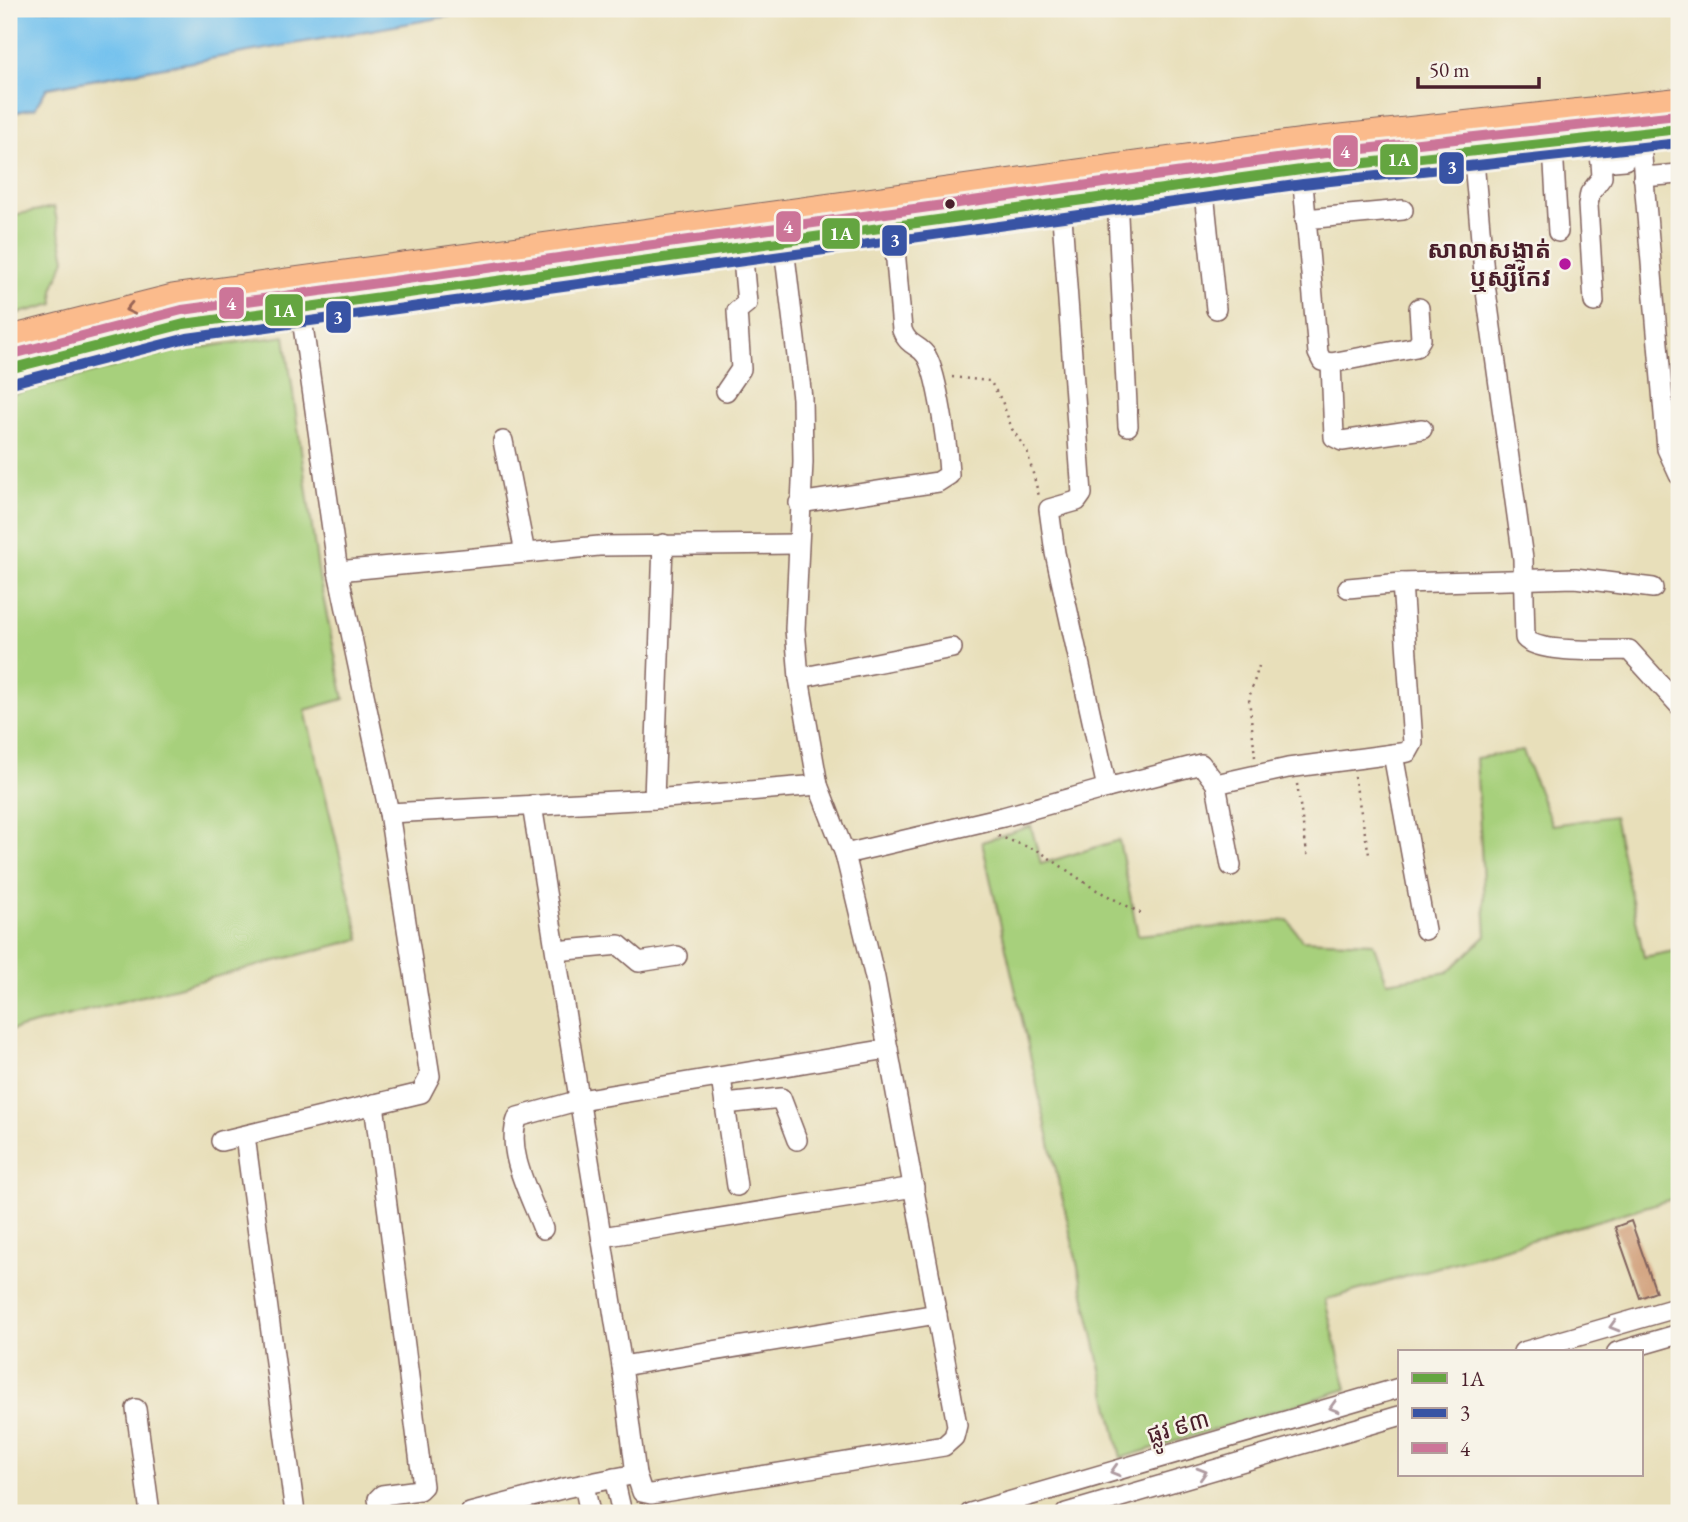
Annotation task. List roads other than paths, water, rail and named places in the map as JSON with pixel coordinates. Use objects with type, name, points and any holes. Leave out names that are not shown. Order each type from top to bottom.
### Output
[{"type":"highway","points":[[1301,157],[1472,150],[1552,129],[1620,135],[1679,103]]},
{"type":"highway","points":[[9,369],[299,295],[1301,157],[1552,129],[1620,135],[1679,129]]},
{"type":"highway","points":[[9,341],[175,299],[299,295],[742,248],[782,229],[892,226],[1061,203],[1117,195],[1202,170]]},
{"type":"street","points":[[1552,129],[1558,232]]},
{"type":"street","points":[[1620,135],[1643,177],[1671,398],[1667,449],[1679,475]]},
{"type":"street","points":[[1594,302],[1588,205],[1590,194],[1602,177],[1620,135]]},
{"type":"street","points":[[1472,150],[1485,284],[1524,579],[1528,641],[1567,650],[1629,650],[1679,705]]},
{"type":"street","points":[[1301,157],[1318,353],[1322,361],[1331,363],[1416,347],[1421,339],[1419,308]]},
{"type":"street","points":[[1202,170],[1216,309]]},
{"type":"street","points":[[1643,177],[1679,174]]},
{"type":"street","points":[[1117,195],[1128,426]]},
{"type":"street","points":[[1061,203],[1082,495],[1077,501],[1049,509],[1107,788]]},
{"type":"street","points":[[1305,219],[1403,210]]},
{"type":"street","points":[[799,503],[938,482],[948,476],[947,448],[927,358],[921,350],[906,342],[902,330],[892,226]]},
{"type":"street","points":[[532,805],[602,1237],[636,1474],[642,1492],[651,1494],[944,1446],[954,1437],[957,1425],[888,1049],[845,854],[818,785],[799,678],[795,629],[803,462],[802,398],[782,229]]},
{"type":"street","points":[[726,391],[741,369],[737,312],[747,303],[742,248]]},
{"type":"street","points":[[221,1142],[421,1093],[430,1076],[389,813],[338,571],[299,295]]},
{"type":"street","points":[[1331,363],[1334,437],[1342,441],[1422,429]]},
{"type":"street","points":[[503,441],[525,553]]},
{"type":"street","points":[[338,571],[525,553],[663,544],[797,544]]},
{"type":"street","points":[[654,799],[663,544]]},
{"type":"street","points":[[1348,588],[1402,583],[1575,578],[1653,587]]},
{"type":"street","points":[[1216,783],[1294,767],[1408,752],[1413,743],[1402,583]]},
{"type":"street","points":[[799,678],[952,648]]},
{"type":"street","points":[[1393,754],[1425,930]]},
{"type":"street","points":[[845,854],[965,826],[1201,764],[1216,783],[1231,866]]},
{"type":"street","points":[[389,813],[654,799],[818,785]]},
{"type":"street","points":[[556,951],[619,945],[639,962],[677,956]]},
{"type":"street","points":[[543,1229],[517,1160],[513,1130],[518,1117],[580,1100],[888,1049]]},
{"type":"street","points":[[721,1078],[737,1186]]},
{"type":"street","points":[[725,1104],[781,1098],[797,1140]]},
{"type":"street","points":[[374,1104],[423,1486],[419,1490],[382,1495],[378,1499],[381,1513]]},
{"type":"street","points":[[245,1136],[295,1513]]},
{"type":"street","points":[[602,1237],[914,1187]]},
{"type":"street","points":[[1530,1350],[1679,1307]]},
{"type":"street","points":[[622,1366],[937,1314]]},
{"type":"street","points":[[1624,1350],[1679,1334]]},
{"type":"street","name":"ផ្លូវ ៩៣","points":[[970,1513],[1398,1388]]},
{"type":"street","points":[[136,1409],[150,1513]]},
{"type":"street","points":[[1066,1513],[1398,1416]]},
{"type":"street","points":[[470,1513],[636,1474]]},
{"type":"street","points":[[614,1478],[622,1513]]},
{"type":"street","points":[[584,1485],[590,1513]]},
{"type":"water","points":[[9,9],[489,9],[47,88],[35,108],[9,114]]},
{"type":"place","name":"សាលាសង្កាត់ ឬស្សីកែវ","points":[[1565,264]]}]
